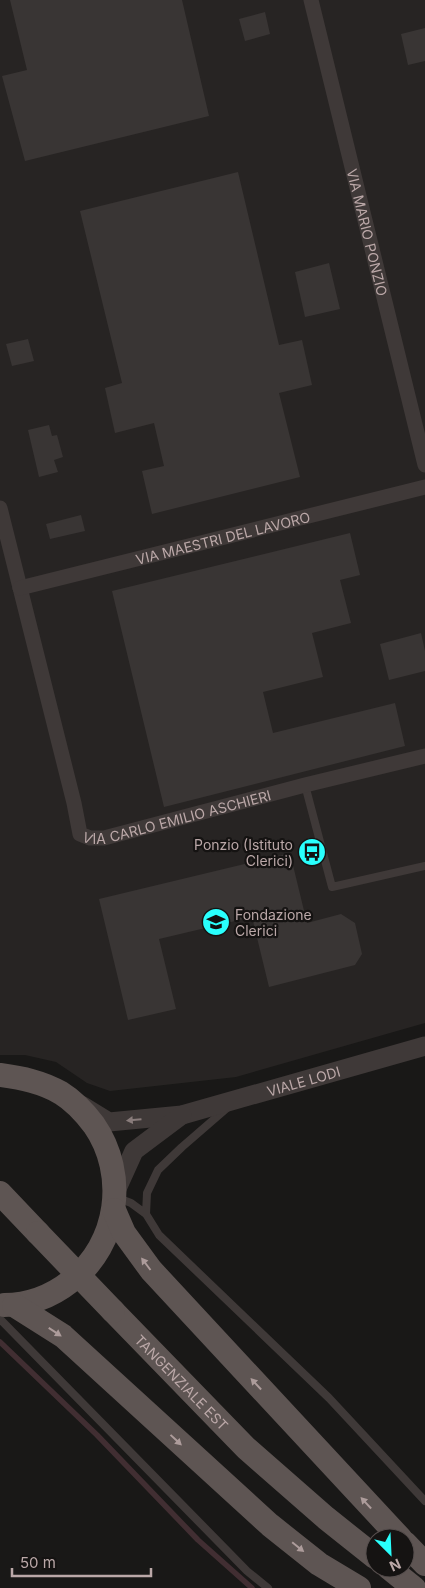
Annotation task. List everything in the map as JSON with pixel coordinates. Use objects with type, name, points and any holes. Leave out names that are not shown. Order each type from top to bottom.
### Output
[{"type":"main road","points":[[0,1075],[33,1080],[62,1094],[85,1112],[102,1136],[112,1164],[115,1200],[124,1233],[151,1270],[391,1528]]},
{"type":"main road","name":"TANGENZIALE EST","points":[[0,1193],[246,1448],[326,1518],[365,1549]]},
{"type":"main road","points":[[5,1310],[38,1300],[60,1289],[80,1274],[96,1255],[107,1233],[115,1200]]},
{"type":"main road","points":[[5,1310],[63,1336],[270,1525],[319,1564],[360,1588]]},
{"type":"main road","points":[[415,1554],[425,1564]]},
{"type":"main road","points":[[402,1578],[414,1588]]},
{"type":"street","name":"VIA MARIO PONZIO","points":[[311,0],[425,465]]},
{"type":"street","name":"VIA MAESTRI DEL LAVORO","points":[[20,588],[425,486]]},
{"type":"street","name":"VIA CARLO EMILIO ASCHIERI","points":[[0,508],[74,803],[80,834],[90,838],[104,838],[305,785],[425,756]]},
{"type":"street","name":"VIALE LODI","points":[[62,1094],[109,1122],[182,1115],[425,1046]]},
{"type":"street","name":"VIALE LODI","points":[[115,1200],[134,1151],[182,1115]]},
{"type":"lane","points":[[305,785],[332,888],[425,866]]},
{"type":"lane","points":[[146,1214],[147,1193],[158,1170],[188,1141],[240,1099]]},
{"type":"lane","points":[[115,1200],[131,1203],[146,1214],[158,1235],[329,1398],[425,1502]]},
{"type":"lane","points":[[5,1310],[247,1571],[268,1588]]},
{"type":"shaded area","points":[[0,0],[425,0],[425,1023],[236,1077],[110,1091],[87,1083],[56,1062],[25,1055],[0,1055]]},
{"type":"building","points":[[10,0],[182,0],[209,116],[25,161],[2,76],[27,70]]},
{"type":"building","points":[[265,12],[270,34],[245,41],[239,19]]},
{"type":"building","points":[[425,28],[425,61],[408,65],[401,34]]},
{"type":"building","points":[[238,172],[279,345],[302,340],[312,385],[279,393],[300,477],[152,514],[142,471],[164,466],[154,423],[115,433],[105,388],[122,383],[80,211]]},
{"type":"building","points":[[329,263],[340,309],[305,317],[295,272]]},
{"type":"building","points":[[28,339],[34,361],[12,366],[6,344]]},
{"type":"building","points":[[49,425],[52,436],[57,435],[63,457],[54,460],[58,472],[39,477],[28,430]]},
{"type":"building","points":[[81,515],[85,531],[50,539],[46,524]]},
{"type":"building","points":[[350,533],[360,575],[340,580],[351,623],[312,633],[323,677],[263,692],[273,733],[395,703],[405,746],[164,807],[112,591]]},
{"type":"building","points":[[421,633],[425,651],[425,671],[389,680],[380,644]]},
{"type":"building","points":[[290,853],[307,923],[341,914],[355,923],[362,954],[355,965],[269,987],[252,917],[159,939],[176,1009],[128,1020],[99,899]]},
{"type":"waterway","points":[[0,1342],[97,1435],[198,1540],[252,1588]]},
{"type":"place","name":"Ponzio (Istituto Clerici)","points":[[312,852]]},
{"type":"place","name":"Fondazione Clerici","points":[[216,922]]}]
